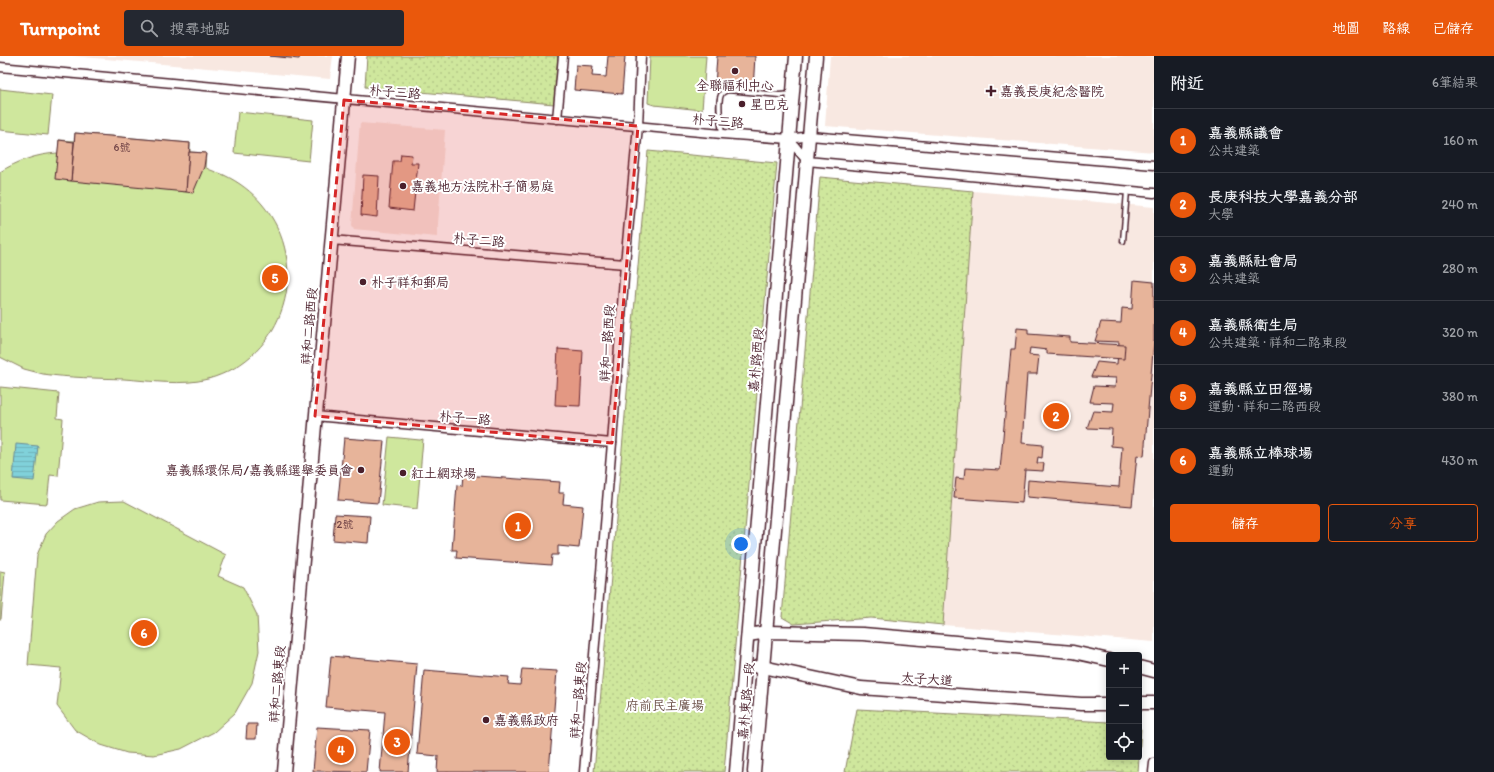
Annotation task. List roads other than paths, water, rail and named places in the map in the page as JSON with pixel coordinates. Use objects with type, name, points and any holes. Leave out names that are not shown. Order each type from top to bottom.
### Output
[{"type":"street","name":"祥和二路西段","points":[[299,598],[348,56]]},
{"type":"street","points":[[557,119],[563,56]]},
{"type":"street","name":"祥和一路西段","points":[[596,631],[625,264],[638,126],[641,56]]},
{"type":"street","name":"嘉朴路西段","points":[[745,667],[796,56]]},
{"type":"street","points":[[767,632],[816,56]]},
{"type":"street","name":"朴子三路","points":[[0,67],[722,134],[789,139],[810,136],[1154,165]]},
{"type":"street","points":[[789,139],[807,161],[1154,193]]},
{"type":"street","name":"朴子二路","points":[[331,240],[625,264]]},
{"type":"street","name":"朴子一路","points":[[315,416],[612,443]]},
{"type":"street","name":"祥和二路東段","points":[[284,772],[299,598]]},
{"type":"street","name":"祥和一路東段","points":[[584,772],[596,631]]},
{"type":"street","points":[[748,635],[767,632],[871,634],[1073,652],[1106,659]]},
{"type":"street","name":"嘉朴東路一段","points":[[754,772],[767,632]]},
{"type":"street","name":"嘉朴東路一段","points":[[736,772],[745,667]]},
{"type":"street","name":"太子大道","points":[[745,667],[763,667],[861,688],[1081,704],[1106,704]]},
{"type":"street","points":[[1142,668],[1154,671]]},
{"type":"street","points":[[1142,703],[1154,703]]},
{"type":"street","points":[[1153,772],[1154,763]]},
{"type":"lane","points":[[722,134],[719,101],[723,92],[728,90],[779,95],[793,94]]},
{"type":"lane","points":[[1123,241],[1127,190]]},
{"type":"water","points":[[16,444],[38,446],[34,481],[13,479]]},
{"type":"place","name":"全聯福利中心","points":[[735,71]]},
{"type":"place","name":"嘉義長庚紀念醫院","points":[[991,91]]},
{"type":"place","name":"星巴克","points":[[742,104]]},
{"type":"place","name":"嘉義地方法院朴子簡易庭","points":[[403,186]]},
{"type":"place","name":"嘉義縣立田徑場","points":[[275,278]]},
{"type":"place","name":"朴子祥和郵局","points":[[363,282]]},
{"type":"place","name":"長庚科技大學嘉義分部","points":[[1056,416]]},
{"type":"place","name":"嘉義縣環保局/嘉義縣選舉委員會","points":[[361,470]]},
{"type":"place","name":"紅土網球場","points":[[403,473]]},
{"type":"place","name":"嘉義縣議會","points":[[518,526]]},
{"type":"place","name":"嘉義縣立棒球場","points":[[144,633]]},
{"type":"place","name":"嘉義縣政府","points":[[486,720]]},
{"type":"place","name":"嘉義縣社會局","points":[[397,742]]},
{"type":"place","name":"嘉義縣衛生局","points":[[341,750]]},
{"type":"park label","name":"府前民主廣場","points":[[665,705]]}]
